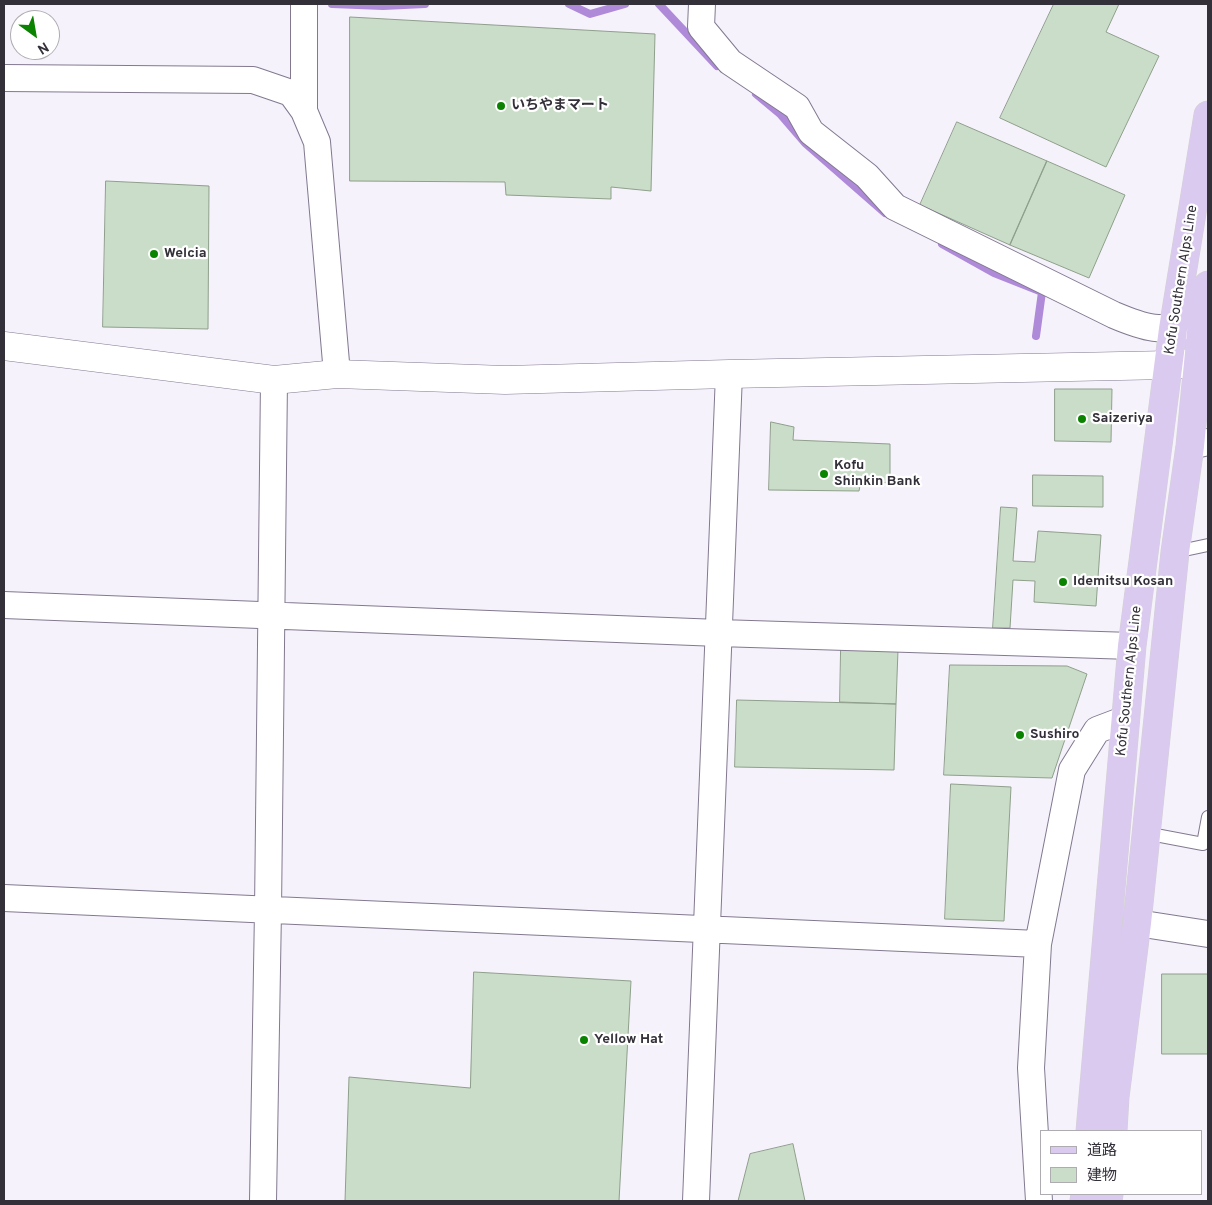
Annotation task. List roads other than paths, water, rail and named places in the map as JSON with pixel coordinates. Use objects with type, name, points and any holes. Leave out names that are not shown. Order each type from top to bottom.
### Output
[{"type":"main road","name":"Kofu Southern Alps Line","points":[[1090,1130],[1132,646],[1173,329],[1208,115]]},
{"type":"main road","name":"Kofu Southern Alps Line","points":[[1113,1130],[1115,1097],[1137,923],[1175,552],[1199,444],[1197,363],[1205,322],[1208,285]]},
{"type":"street","points":[[304,4],[304,111]]},
{"type":"street","points":[[702,4],[701,27],[730,62],[797,108],[812,132],[867,176],[895,207],[1114,316],[1142,327],[1173,329],[1205,322]]},
{"type":"street","points":[[4,78],[253,80],[291,93],[304,111],[317,142],[338,374]]},
{"type":"street","points":[[4,346],[274,380],[338,374],[505,380],[1197,363]]},
{"type":"street","points":[[696,1201],[729,374]]},
{"type":"street","points":[[263,1201],[274,380]]},
{"type":"street","points":[[4,605],[719,633],[1132,646]]},
{"type":"street","points":[[1039,1201],[1031,1068],[1038,944],[1072,770],[1097,730],[1126,719]]},
{"type":"street","points":[[4,898],[1038,944]]},
{"type":"street","points":[[1137,923],[1208,934]]},
{"type":"lane","points":[[1175,552],[1208,545]]},
{"type":"lane","points":[[1146,833],[1203,844],[1208,817]]},
{"type":"waterway","points":[[332,4],[383,6],[425,4]]},
{"type":"waterway","points":[[569,4],[590,14],[625,4]]},
{"type":"waterway","points":[[659,4],[717,66]]},
{"type":"waterway","points":[[756,94],[780,114],[805,143],[885,213]]},
{"type":"waterway","points":[[942,244],[994,273],[1042,292],[1036,336]]},
{"type":"place","name":"いちやまマート","points":[[501,106]]},
{"type":"place","name":"Welcia","points":[[154,254]]},
{"type":"place","name":"Saizeriya","points":[[1082,419]]},
{"type":"place","name":"Kofu Shinkin Bank","points":[[824,474]]},
{"type":"place","name":"Idemitsu Kosan","points":[[1063,582]]},
{"type":"place","name":"Sushiro","points":[[1020,735]]},
{"type":"place","name":"Yellow Hat","points":[[584,1040]]}]
